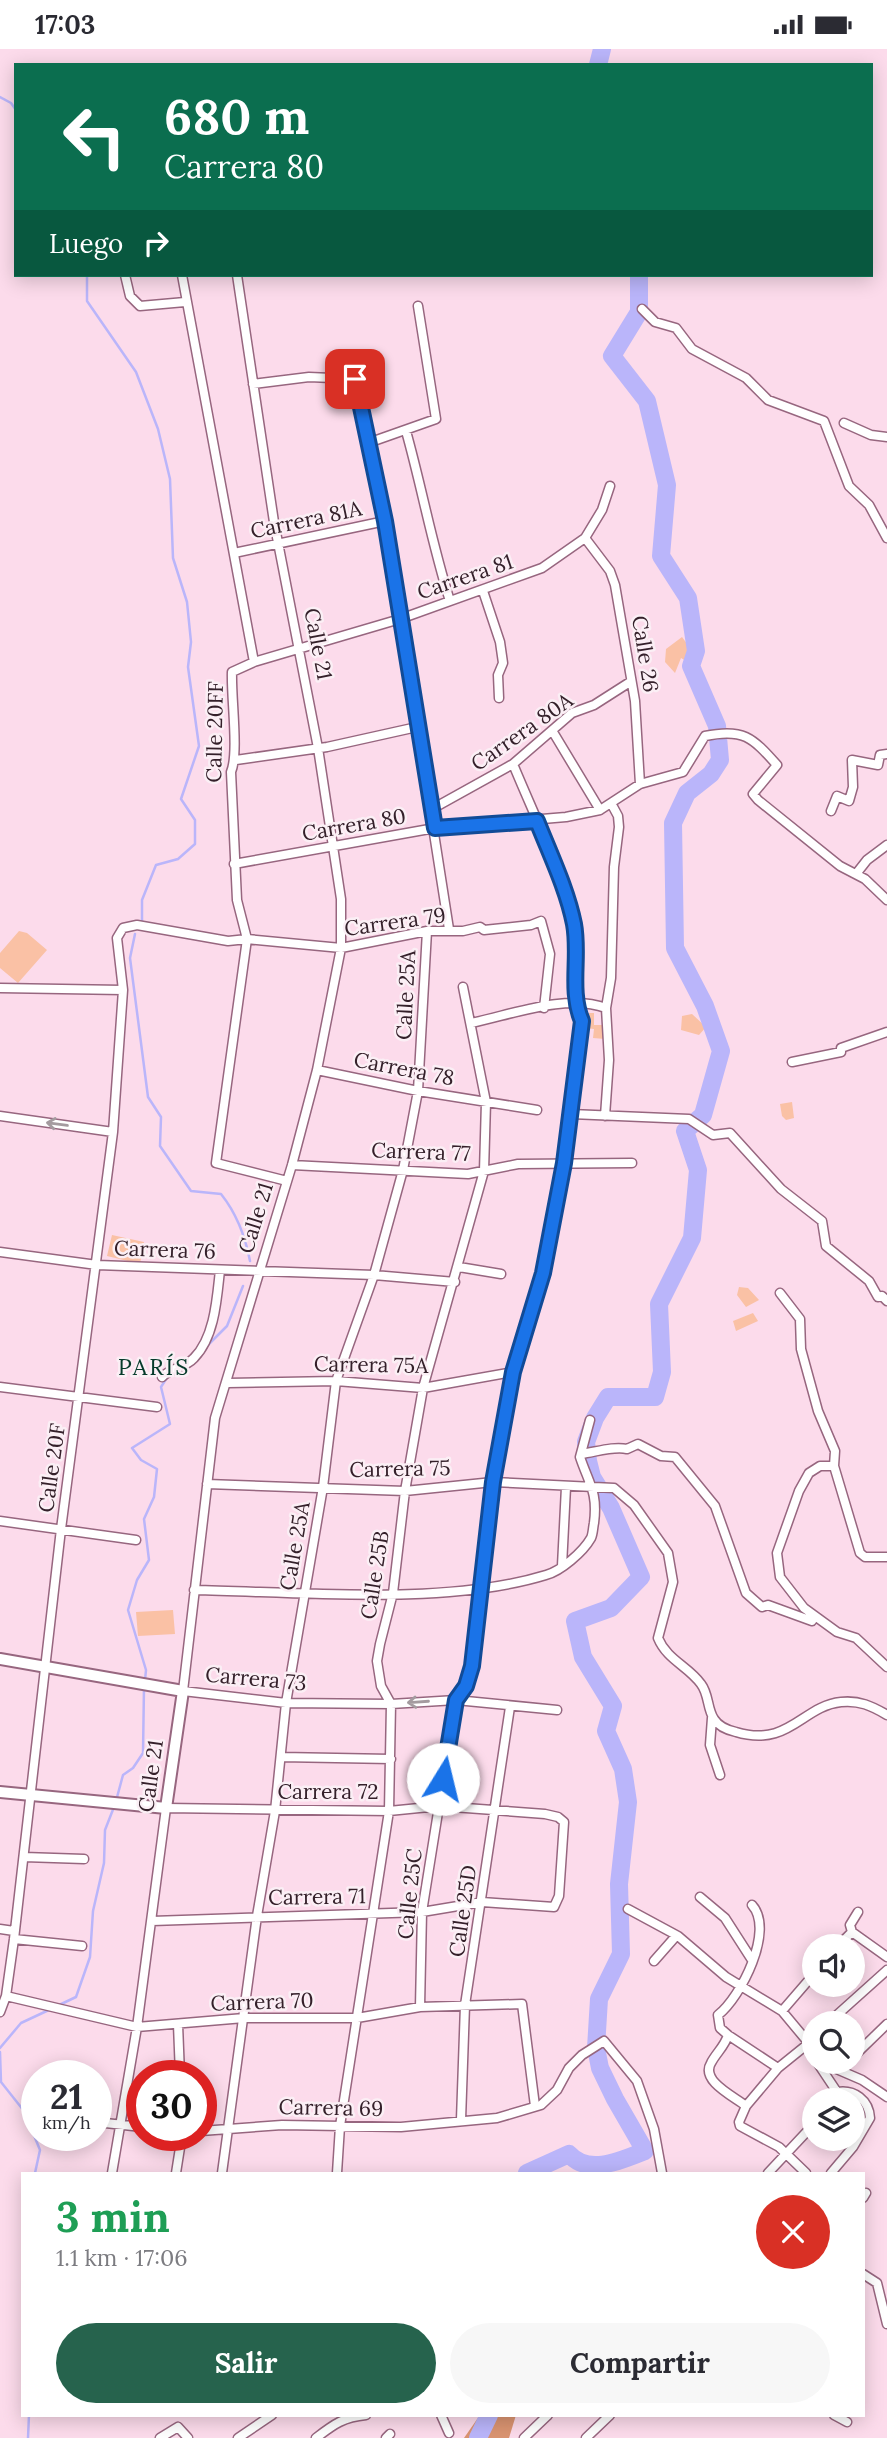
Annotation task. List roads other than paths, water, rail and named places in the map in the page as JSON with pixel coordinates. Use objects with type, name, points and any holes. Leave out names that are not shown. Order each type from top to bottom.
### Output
[{"type":"street","points":[[125,277],[130,296],[139,306],[185,302]]},
{"type":"street","points":[[182,277],[254,662]]},
{"type":"street","name":"Calle 21","points":[[112,2172],[152,1921],[183,1691],[215,1418],[228,1383],[292,1165],[317,1070],[341,948],[341,899],[318,748],[280,545],[237,277]]},
{"type":"street","points":[[368,443],[431,423],[438,412],[418,306]]},
{"type":"street","points":[[642,309],[655,322],[676,328],[692,349],[746,378],[768,400],[824,421],[849,486],[869,505],[887,538]]},
{"type":"street","points":[[253,384],[309,377],[355,379],[385,521],[449,929]]},
{"type":"street","points":[[844,423],[871,435],[887,437]]},
{"type":"street","points":[[406,431],[427,505],[434,551],[450,601]]},
{"type":"street","name":"Carrera 81","points":[[254,662],[400,619],[542,568],[585,538],[602,510],[610,486]]},
{"type":"street","name":"Carrera 81A","points":[[234,553],[385,521]]},
{"type":"street","name":"Calle 26","points":[[585,538],[610,571],[615,585],[635,701],[640,784]]},
{"type":"street","points":[[483,591],[503,663],[498,675],[499,698]]},
{"type":"street","name":"Calle 20FF","points":[[254,662],[232,672],[231,706],[236,760],[231,772],[234,864],[237,899],[247,939],[216,1163],[287,1181]]},
{"type":"street","name":"Carrera 80A","points":[[432,809],[513,764],[572,713],[594,705],[630,682]]},
{"type":"street","points":[[236,760],[318,748],[417,727]]},
{"type":"street","name":"Carrera 80","points":[[234,864],[435,828],[537,821],[600,810],[640,784],[683,772],[705,736],[732,730],[749,737],[777,765],[753,794],[758,800],[840,866],[856,874]]},
{"type":"street","points":[[553,732],[600,810]]},
{"type":"street","points":[[831,811],[837,796],[849,801],[853,787],[852,760],[878,765],[880,755],[887,754]]},
{"type":"street","name":"Calle 25C","points":[[420,2007],[422,1912],[456,1700],[466,1686],[472,1666],[493,1482],[513,1372],[543,1273],[572,1114],[582,1021],[575,1004],[578,951],[573,922],[537,821],[513,764]]},
{"type":"street","points":[[605,1116],[609,1049],[607,1008],[611,978],[618,816],[611,803]]},
{"type":"street","points":[[887,845],[867,860],[856,874],[887,900]]},
{"type":"street","name":"Carrera 79","points":[[123,928],[137,925],[228,941],[247,939],[341,948],[427,931],[449,929],[463,932],[480,927],[484,930],[531,925],[541,921],[550,954],[544,1008]]},
{"type":"street","name":"Calle 20F","points":[[0,2012],[6,1996],[14,1935],[61,1529],[113,1132],[123,990],[117,938],[123,928]]},
{"type":"street","name":"Calle 25A","points":[[222,2172],[257,1916],[275,1811],[286,1703],[323,1487],[336,1381],[374,1275],[403,1170],[418,1091],[427,931]]},
{"type":"street","name":"Calle 25B","points":[[337,2172],[340,2126],[375,1915],[389,1811],[391,1704],[381,1686],[377,1661],[393,1593],[405,1490],[423,1388],[455,1282],[484,1171],[486,1102],[463,987]]},
{"type":"street","points":[[0,988],[123,990]]},
{"type":"street","points":[[471,1023],[575,1004],[607,1008]]},
{"type":"street","points":[[792,1062],[841,1052],[841,1048],[887,1032]]},
{"type":"street","name":"Carrera 78","points":[[317,1070],[418,1091],[537,1110]]},
{"type":"street","points":[[572,1114],[690,1119],[713,1135],[730,1133],[737,1137],[746,1154],[780,1189],[822,1221],[826,1246],[869,1281],[878,1297],[882,1296],[887,1301]]},
{"type":"street","points":[[0,1116],[113,1132]]},
{"type":"street","name":"Carrera 77","points":[[292,1165],[468,1174],[518,1164],[632,1163]]},
{"type":"street","name":"Carrera 76","points":[[0,1252],[96,1265],[374,1275],[455,1282]]},
{"type":"street","points":[[459,1267],[501,1274]]},
{"type":"street","points":[[162,1377],[190,1362],[201,1349],[216,1303],[220,1270]]},
{"type":"street","points":[[780,1293],[800,1319],[801,1349],[818,1411],[835,1451],[834,1467],[860,1553],[865,1557],[887,1557]]},
{"type":"street","name":"Carrera 75A","points":[[228,1383],[336,1381],[423,1388],[513,1372]]},
{"type":"street","points":[[0,1387],[157,1407]]},
{"type":"street","points":[[194,1590],[393,1593],[479,1589],[548,1575],[562,1566],[592,1537],[597,1501],[594,1487],[585,1471],[584,1454],[590,1420]]},
{"type":"street","points":[[584,1454],[601,1453],[617,1447],[627,1449],[638,1444],[661,1456],[675,1457],[715,1506],[740,1583],[753,1601],[812,1621],[815,1615]]},
{"type":"street","points":[[834,1467],[820,1466],[809,1473],[799,1491],[778,1553],[780,1577],[793,1597],[837,1632],[856,1638],[887,1667]]},
{"type":"street","name":"Carrera 75","points":[[207,1484],[405,1490],[493,1482],[614,1488],[634,1505],[668,1553],[673,1582],[658,1637],[672,1660],[692,1672],[705,1688],[712,1717],[710,1745],[720,1775]]},
{"type":"street","points":[[562,1566],[566,1487]]},
{"type":"street","points":[[0,1521],[136,1541]]},
{"type":"street","name":"Carrera 73","points":[[0,1659],[183,1691],[286,1703],[391,1704],[456,1700],[557,1710]]},
{"type":"street","points":[[712,1717],[723,1729],[761,1737],[779,1733],[838,1702],[856,1702],[887,1715]]},
{"type":"street","name":"Calle 25D","points":[[461,2120],[465,2005],[510,1707]]},
{"type":"street","points":[[281,1757],[391,1759]]},
{"type":"street","name":"Carrera 72","points":[[0,1792],[127,1807],[389,1811],[439,1806],[545,1814],[562,1820],[559,1896],[557,1904],[550,1907]]},
{"type":"street","points":[[24,1857],[84,1859]]},
{"type":"street","points":[[700,1898],[725,1918],[751,1960]]},
{"type":"street","name":"Carrera 71","points":[[152,1921],[257,1916],[375,1915],[422,1912],[482,1902],[550,1907]]},
{"type":"street","points":[[752,1905],[760,1923],[751,1960],[743,1989],[718,2015],[720,2028],[778,2068]]},
{"type":"street","points":[[628,1909],[676,1936],[743,1989],[782,2011],[802,2032]]},
{"type":"street","points":[[858,1912],[850,1925],[852,1932],[887,1957]]},
{"type":"street","points":[[0,1929],[14,1935],[82,1946]]},
{"type":"street","points":[[654,1961],[676,1936]]},
{"type":"street","points":[[841,2011],[887,1970]]},
{"type":"street","points":[[782,2011],[802,1988]]},
{"type":"street","name":"Carrera 70","points":[[6,1996],[71,2009],[137,2027],[244,2018],[357,2018],[420,2007],[522,2004],[535,2106]]},
{"type":"street","points":[[178,2024],[179,2060]]},
{"type":"street","points":[[865,2046],[887,2024]]},
{"type":"street","points":[[728,2035],[708,2067],[709,2074],[719,2087],[746,2106]]},
{"type":"street","points":[[535,2106],[550,2099],[582,2055],[604,2041],[636,2081],[654,2129],[662,2172]]},
{"type":"street","points":[[802,2047],[778,2068],[746,2106],[739,2122],[740,2126],[779,2147],[805,2172]]},
{"type":"street","points":[[846,2074],[862,2080],[887,2097]]},
{"type":"street","points":[[865,2105],[870,2118],[865,2127]]},
{"type":"street","name":"Carrera 69","points":[[217,2129],[401,2127],[497,2118],[535,2106]]},
{"type":"street","points":[[112,2123],[126,2124]]},
{"type":"street","points":[[769,2172],[802,2138]]},
{"type":"street","points":[[176,2172],[179,2151]]},
{"type":"street","points":[[832,2172],[850,2151]]},
{"type":"street","points":[[865,2275],[877,2283],[887,2324]]},
{"type":"street","points":[[176,2417],[178,2427],[188,2438]]},
{"type":"street","points":[[238,2438],[269,2417]]},
{"type":"street","points":[[317,2438],[335,2422],[347,2417]]},
{"type":"street","points":[[442,2417],[449,2433]]},
{"type":"street","points":[[524,2438],[546,2417]]},
{"type":"street","points":[[586,2438],[608,2417]]},
{"type":"street","points":[[838,2417],[847,2422]]},
{"type":"street","points":[[160,2438],[178,2427]]},
{"type":"waterway","points":[[598,63],[602,49]]},
{"type":"waterway","points":[[0,97],[14,107]]},
{"type":"waterway","points":[[87,277],[87,301],[136,372],[158,429],[170,479],[173,558],[187,602],[191,642],[188,667],[199,746],[181,799],[195,820],[195,844],[178,859],[156,865],[142,900],[142,922]]},
{"type":"waterway","points":[[529,2172],[569,2154],[577,2161],[595,2165],[616,2162],[645,2151],[600,2068],[596,2048],[599,1999],[621,1954],[619,1884],[628,1802],[623,1769],[606,1731],[613,1706],[583,1657],[575,1621],[611,1608],[641,1577],[611,1508],[592,1477],[586,1442],[595,1418],[608,1397],[655,1397],[662,1372],[659,1304],[692,1238],[698,1170],[685,1131],[703,1115],[721,1051],[705,1006],[675,948],[673,823],[687,793],[711,774],[720,760],[717,726],[691,666],[696,651],[688,598],[661,556],[667,485],[647,401],[612,356],[639,312],[639,277]]},
{"type":"waterway","points":[[135,934],[130,958],[148,1097],[161,1117],[160,1146],[191,1191],[221,1194],[240,1225],[250,1261]]},
{"type":"waterway","points":[[208,1345],[227,1326],[243,1286]]},
{"type":"waterway","points":[[145,1680],[146,1670],[128,1610],[137,1580],[149,1560],[144,1519],[154,1497],[157,1469],[141,1460],[132,1448],[170,1424],[161,1387],[168,1376]]},
{"type":"waterway","points":[[116,1801],[123,1775],[133,1768],[143,1753],[144,1687]]},
{"type":"waterway","points":[[57,2006],[76,1997],[90,1957],[93,1911],[104,1863],[105,1830],[114,1807]]},
{"type":"waterway","points":[[0,2048],[21,2023],[51,2009]]},
{"type":"waterway","points":[[0,2052],[1,2082],[24,2111],[40,2150],[35,2172]]},
{"type":"waterway","points":[[28,2438],[29,2417]]},
{"type":"waterway","points":[[478,2438],[488,2417]]},
{"type":"district","name":"PARÍS","points":[[154,1367]]}]
